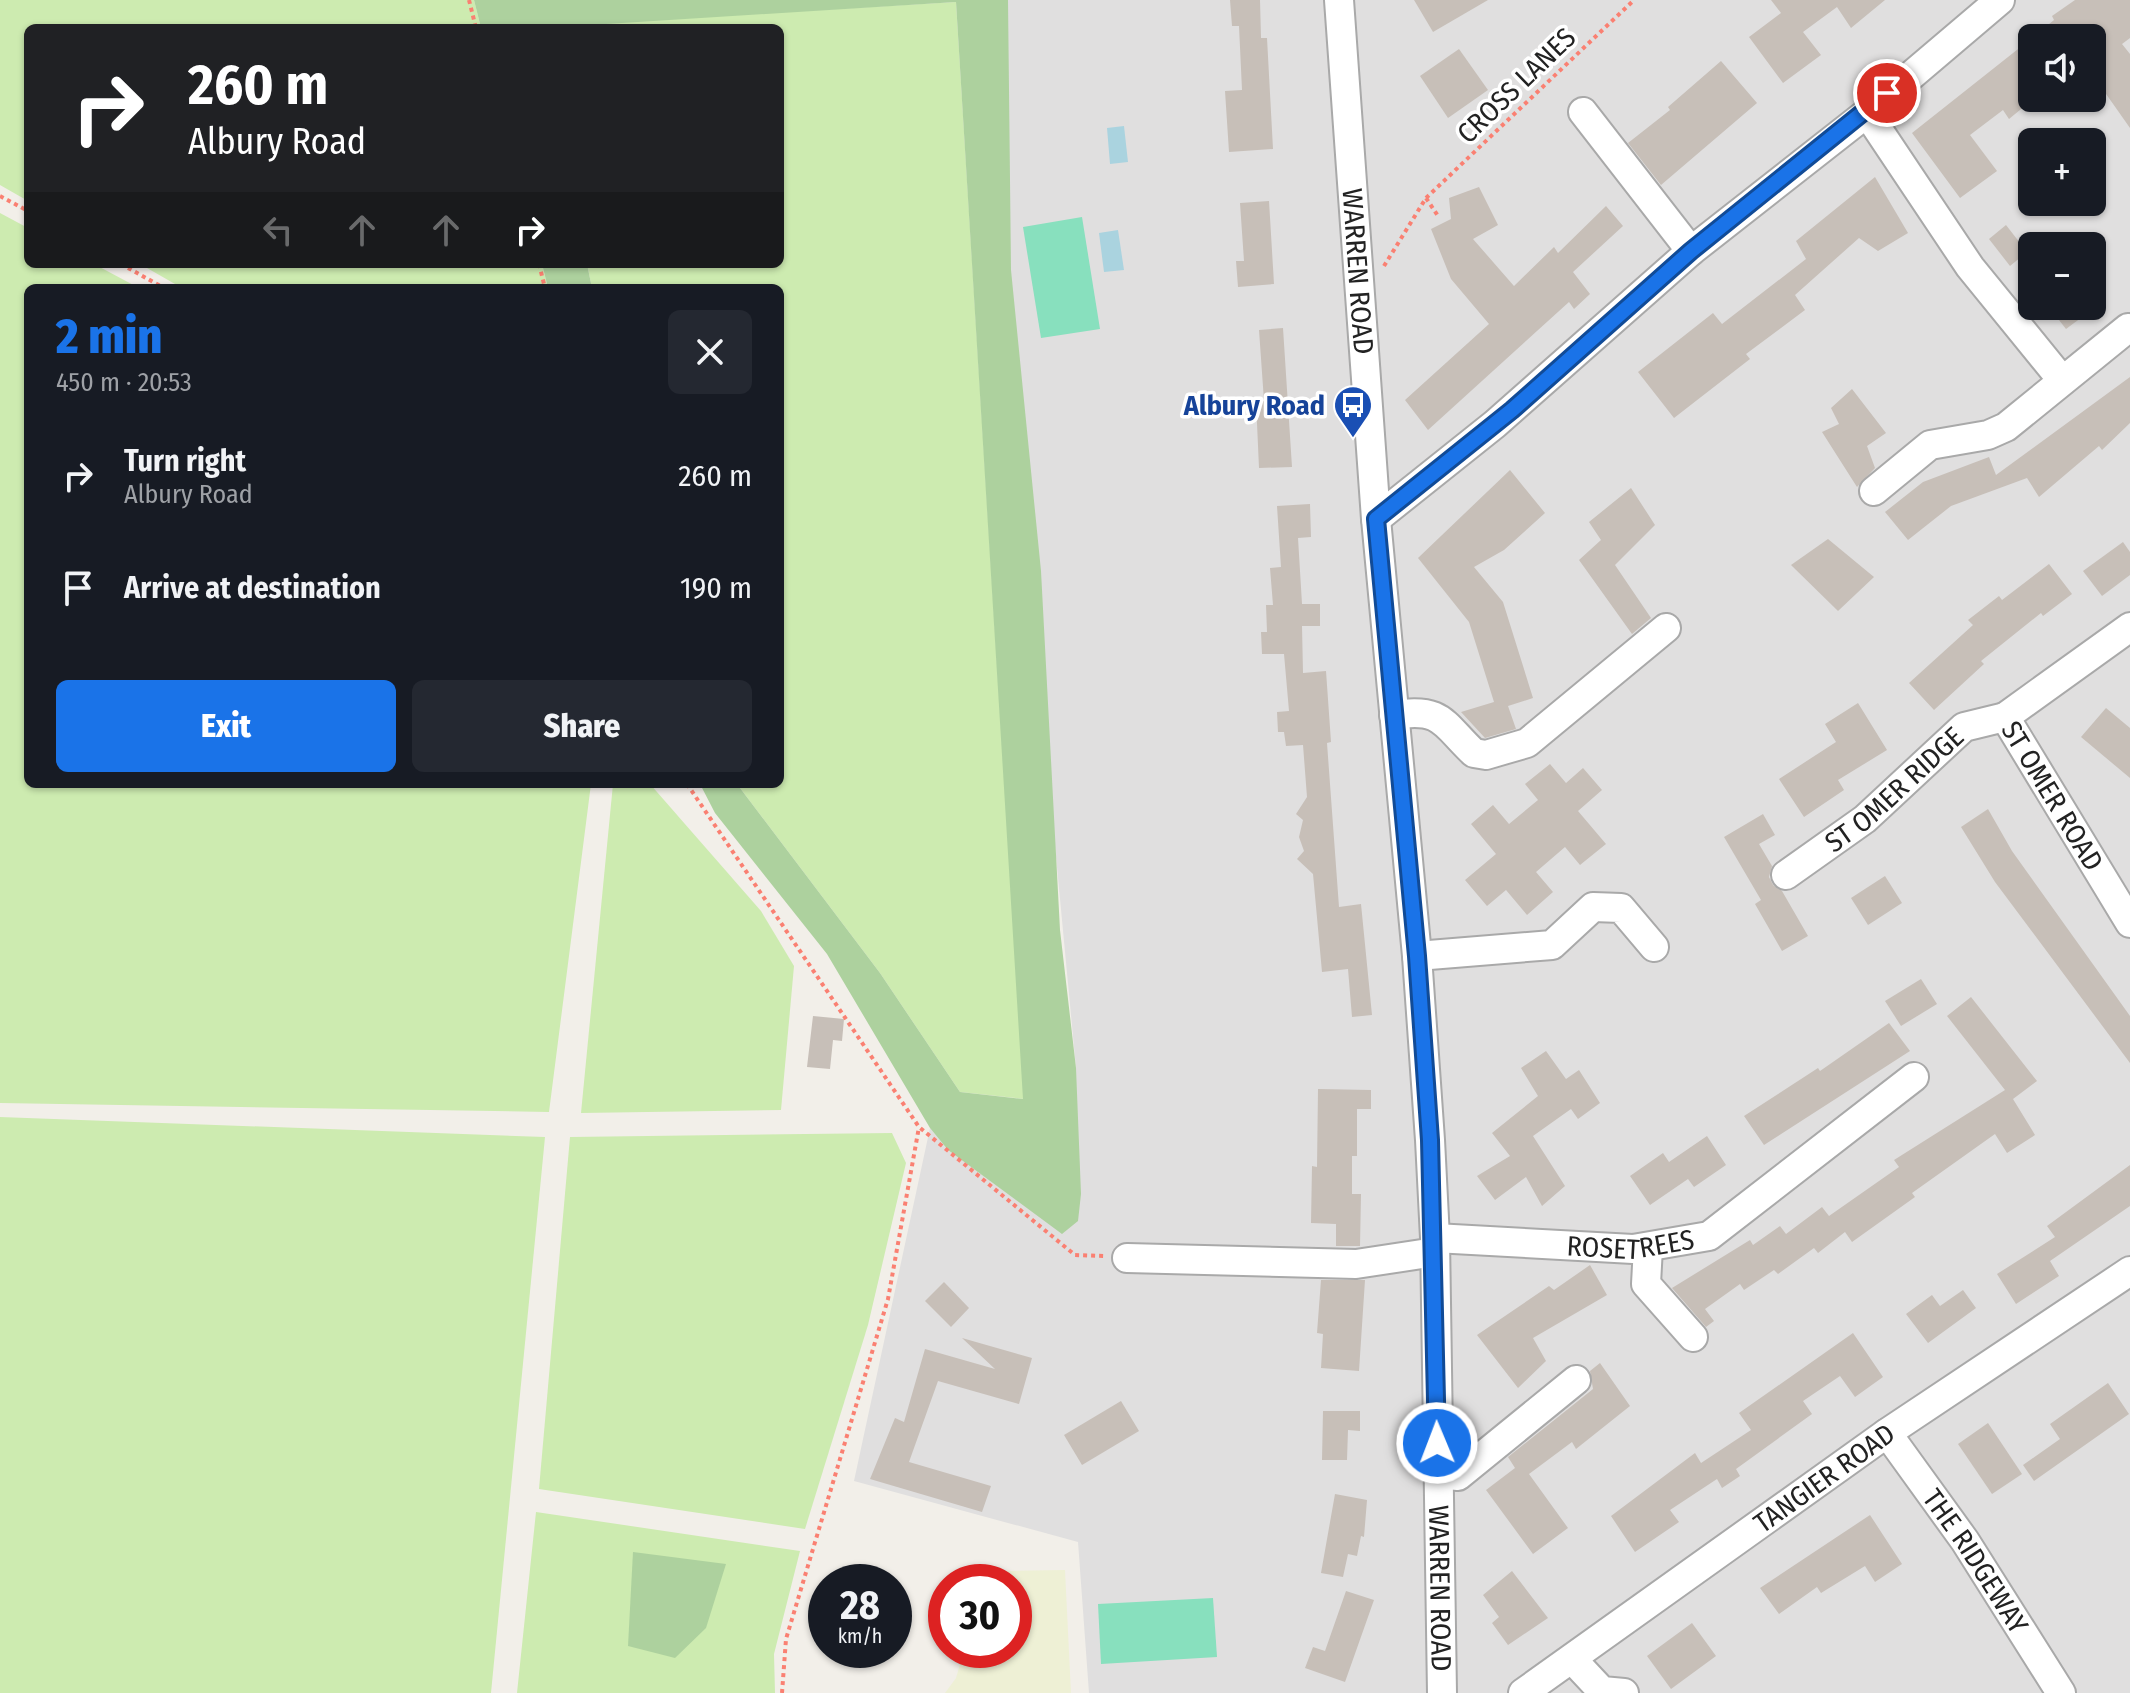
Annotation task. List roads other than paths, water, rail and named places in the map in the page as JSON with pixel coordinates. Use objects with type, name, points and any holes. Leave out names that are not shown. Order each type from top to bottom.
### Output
[{"type":"street","name":"WARREN ROAD","points":[[1339,0],[1376,519],[1417,956],[1435,1245],[1442,1693]]},
{"type":"street","points":[[1376,519],[1495,424],[1691,251],[1867,113],[2000,0]]},
{"type":"street","points":[[1583,112],[1691,251]]},
{"type":"street","points":[[1867,113],[1970,267],[2062,380]]},
{"type":"street","points":[[1874,491],[1930,445],[1988,435],[2006,427],[2128,328]]},
{"type":"street","name":"ST OMER ROAD","points":[[2130,627],[2005,717],[2130,923]]},
{"type":"street","points":[[1394,715],[1436,715],[1446,721],[1474,753],[1486,755],[1527,743],[1666,628]]},
{"type":"street","name":"ST OMER RIDGE","points":[[1786,875],[1865,819],[1964,727],[2005,717]]},
{"type":"street","points":[[1417,956],[1552,945],[1593,907],[1621,908],[1654,947]]},
{"type":"street","name":"ROSETREES","points":[[1127,1258],[1356,1264],[1435,1245],[1633,1249],[1709,1236],[1914,1077]]},
{"type":"street","points":[[1648,1247],[1646,1284],[1693,1337]]},
{"type":"street","name":"TANGIER ROAD","points":[[1523,1693],[1887,1433],[2130,1271]]},
{"type":"street","points":[[1438,1474],[1458,1476],[1576,1380]]},
{"type":"street","name":"THE RIDGEWAY","points":[[1887,1433],[1965,1541],[2061,1693]]},
{"type":"street","points":[[1572,1659],[1602,1691],[1624,1693]]},
{"type":"water","points":[[1124,126],[1128,162],[1110,164],[1107,128]]},
{"type":"water","points":[[1118,230],[1124,270],[1104,272],[1099,233]]},
{"type":"place","name":"Albury Road","points":[[1353,439]]}]
